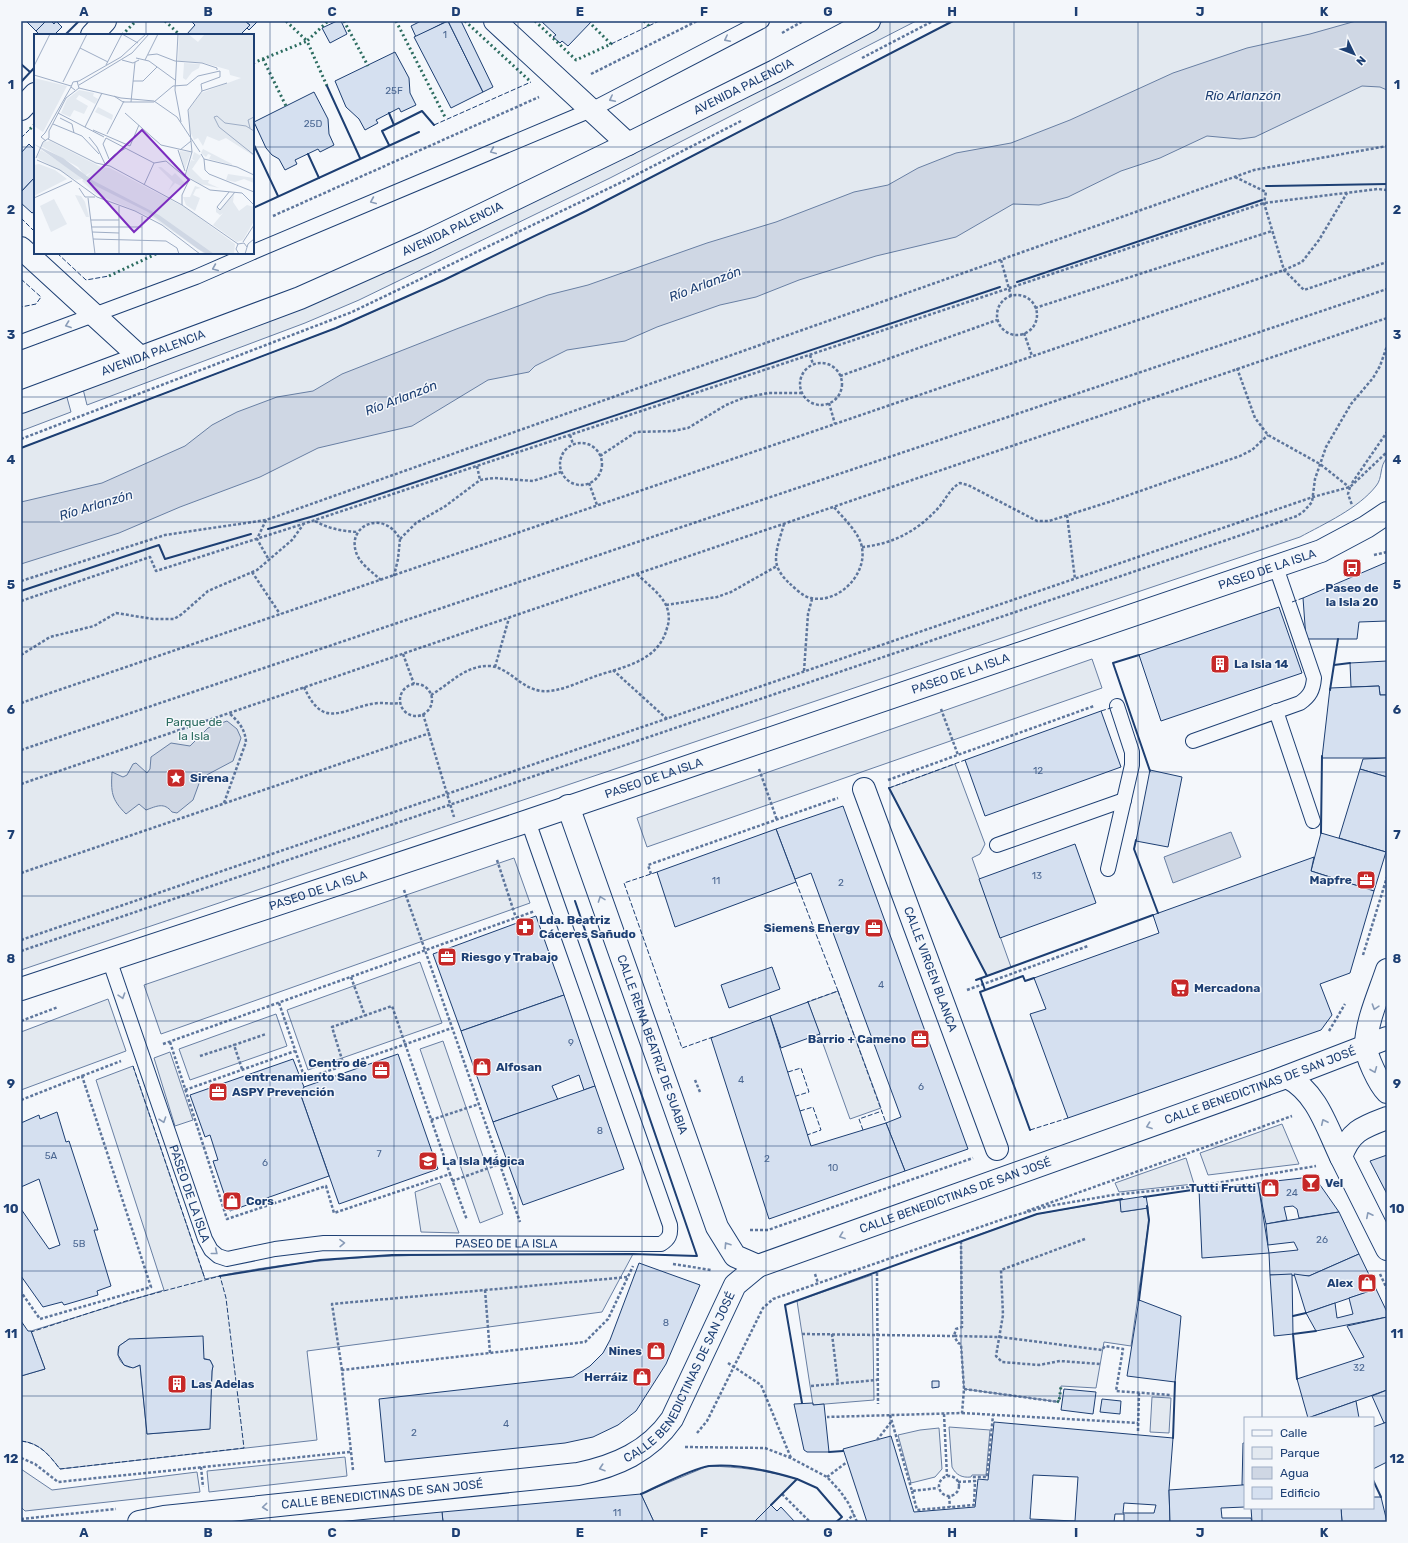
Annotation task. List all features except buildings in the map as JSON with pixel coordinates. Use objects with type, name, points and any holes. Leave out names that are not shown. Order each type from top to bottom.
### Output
[{"type":"main road","points":[[93,34],[105,21]]},
{"type":"main road","points":[[495,21],[628,144]]},
{"type":"main road","name":"AVENIDA PALENCIA","points":[[21,402],[307,295],[426,242],[775,71],[869,21]]},
{"type":"main road","points":[[21,109],[34,95]]},
{"type":"main road","points":[[21,248],[141,358]]},
{"type":"main road","name":"PASEO DE LA ISLA","points":[[21,989],[528,820],[1322,551],[1366,527],[1387,512]]},
{"type":"main road","name":"CALLE VIRGEN BLANCA","points":[[864,789],[998,1149]]},
{"type":"main road","name":"CALLE REINA BEATRIZ DE SUABIA","points":[[568,806],[718,1227],[736,1256],[758,1266]]},
{"type":"main road","points":[[1387,970],[1370,1021],[1366,1046],[1382,1086],[1387,1092]]},
{"type":"main road","name":"CALLE BENEDICTINAS DE SAN JOSÉ","points":[[138,1522],[164,1517],[578,1474],[618,1462],[635,1454],[656,1439],[672,1419],[736,1285],[758,1266],[1287,1076],[1387,1038]]},
{"type":"main road","points":[[1287,1076],[1303,1087],[1312,1098],[1332,1161],[1387,1249]]},
{"type":"main road","points":[[1332,1161],[1353,1135],[1362,1128],[1387,1118]]},
{"type":"lane","points":[[254,252],[591,110],[762,21]]},
{"type":"lane","points":[[21,342],[95,316],[250,254]]},
{"type":"lane","points":[[1192,741],[1300,703],[1308,697],[1313,688],[1314,678],[1276,567]]},
{"type":"lane","points":[[1108,869],[1132,765],[1132,752],[1117,706]]},
{"type":"lane","points":[[1276,711],[1313,821]]},
{"type":"lane","points":[[998,845],[1124,800]]},
{"type":"lane","name":"PASEO DE LA ISLA","points":[[109,960],[205,1239],[211,1250],[218,1256],[228,1259],[275,1249],[324,1243],[661,1244],[667,1240],[671,1234],[670,1225],[528,820]]},
{"type":"path","points":[[268,219],[566,86],[697,21]]},
{"type":"path","points":[[21,582],[165,535],[266,520],[1234,176],[1254,170],[1387,146]]},
{"type":"path","points":[[1234,176],[1266,192],[1264,203],[1284,270],[1304,290],[1387,262]]},
{"type":"path","points":[[21,601],[150,557],[156,571],[304,524],[1264,203],[1347,193],[1387,190]]},
{"type":"path","points":[[21,703],[1284,270],[1302,262],[1319,240],[1347,193]]},
{"type":"path","points":[[1035,308],[1272,231]]},
{"type":"path","points":[[1001,260],[1011,296]]},
{"type":"path","points":[[21,750],[1387,289]]},
{"type":"path","points":[[1011,296],[1022,296],[1028,298],[1035,308],[1036,315],[1034,325],[1024,333],[1013,334],[1005,331],[997,320],[1000,304],[1011,296]]},
{"type":"path","points":[[21,784],[1387,318]]},
{"type":"path","points":[[840,376],[997,320]]},
{"type":"path","points":[[1024,333],[1032,356]]},
{"type":"path","points":[[21,951],[1297,516],[1309,506],[1313,497],[1315,479],[1326,447],[1351,404],[1373,378],[1380,366],[1387,346]]},
{"type":"path","points":[[810,355],[813,364]]},
{"type":"path","points":[[813,364],[828,364],[834,367],[840,376],[842,388],[835,399],[829,403],[817,405],[810,402],[801,392],[800,379],[806,368],[813,364]]},
{"type":"path","points":[[1237,368],[1255,418],[1268,435],[1320,464],[1350,487]]},
{"type":"path","points":[[600,456],[636,432],[673,431],[688,428],[726,405],[743,398],[768,393],[801,392]]},
{"type":"path","points":[[829,403],[835,424]]},
{"type":"path","points":[[21,439],[80,416]]},
{"type":"path","points":[[1353,506],[1349,500],[1350,487],[1387,432]]},
{"type":"path","points":[[570,435],[573,444]]},
{"type":"path","points":[[862,547],[894,541],[910,532],[926,520],[941,505],[948,492],[960,483],[968,485],[1037,521],[1049,521],[1240,456],[1252,450],[1268,435]]},
{"type":"path","points":[[588,443],[594,447],[600,456],[601,468],[599,474],[589,483],[577,485],[570,482],[561,472],[560,459],[566,448],[573,444],[588,443]]},
{"type":"path","points":[[21,940],[1313,497],[1350,487],[1387,452]]},
{"type":"path","points":[[477,466],[480,480]]},
{"type":"path","points":[[400,539],[416,523],[444,506],[480,480],[494,478],[534,481],[561,472]]},
{"type":"path","points":[[589,483],[597,506]]},
{"type":"path","points":[[784,523],[776,559],[777,566],[784,577],[795,588],[812,598],[832,596],[845,590],[853,581],[863,557],[862,547],[853,530],[833,506]]},
{"type":"path","points":[[1067,515],[1075,579]]},
{"type":"path","points":[[257,539],[266,520]]},
{"type":"path","points":[[314,520],[326,528],[358,532]]},
{"type":"path","points":[[381,580],[361,561],[356,552],[355,543],[358,532],[372,522],[382,522],[391,526],[400,539],[400,548],[394,576]]},
{"type":"path","points":[[21,655],[50,636],[94,626],[116,613],[153,619],[174,618],[182,614],[208,591],[252,572],[269,560],[292,540],[304,524]]},
{"type":"path","points":[[257,539],[269,560]]},
{"type":"path","points":[[666,605],[716,597],[731,592],[777,566]]},
{"type":"path","points":[[252,572],[280,614]]},
{"type":"path","points":[[432,696],[464,672],[477,667],[495,667],[504,670],[530,688],[542,691],[554,690],[645,658],[661,646],[669,623],[666,605],[662,598],[637,574]]},
{"type":"path","points":[[804,672],[808,614],[812,598]]},
{"type":"path","points":[[495,667],[509,617]]},
{"type":"path","points":[[403,654],[414,684]]},
{"type":"path","points":[[613,670],[667,719]]},
{"type":"path","points":[[414,684],[427,688],[432,696],[430,708],[418,716],[409,715],[405,712],[400,703],[402,693],[409,686],[414,684]]},
{"type":"path","points":[[304,687],[316,709],[327,713],[338,714],[379,703],[400,703]]},
{"type":"path","points":[[939,704],[958,755]]},
{"type":"path","points":[[224,803],[246,742],[245,732],[240,724],[229,713]]},
{"type":"path","points":[[423,714],[430,733],[454,818]]},
{"type":"path","points":[[21,873],[430,733]]},
{"type":"path","points":[[758,766],[777,820]]},
{"type":"path","points":[[495,856],[516,918]]},
{"type":"path","points":[[1362,958],[1387,877]]},
{"type":"path","points":[[404,888],[522,1228]]},
{"type":"path","points":[[156,1047],[540,909]]},
{"type":"path","points":[[996,980],[1088,946]]},
{"type":"path","points":[[351,977],[365,1016]]},
{"type":"path","points":[[1326,1034],[1347,1001]]},
{"type":"path","points":[[279,1003],[305,1079],[452,1028]]},
{"type":"path","points":[[21,1021],[63,1006]]},
{"type":"path","points":[[344,1066],[332,1027],[392,1006],[452,1181],[468,1222]]},
{"type":"path","points":[[200,1056],[266,1034]]},
{"type":"path","points":[[170,1042],[227,1219],[326,1186],[334,1213],[450,1174]]},
{"type":"path","points":[[234,1045],[242,1069]]},
{"type":"path","points":[[185,1090],[295,1051]]},
{"type":"path","points":[[21,1100],[127,1059]]},
{"type":"path","points":[[21,1292],[40,1319],[151,1287],[82,1076]]},
{"type":"path","points":[[431,1120],[479,1104]]},
{"type":"path","points":[[693,1437],[707,1421],[763,1308],[773,1299],[1292,1116]]},
{"type":"path","points":[[1009,1217],[1049,1206],[1113,1195],[1199,1186],[1332,1161]]},
{"type":"path","points":[[452,1181],[500,1164]]},
{"type":"path","points":[[1084,1239],[1001,1270],[1003,1315],[996,1356],[1002,1362],[1039,1365],[1060,1361],[1100,1364]]},
{"type":"path","points":[[961,1241],[962,1327],[956,1329],[954,1336],[958,1343],[961,1344],[964,1389],[962,1413]]},
{"type":"path","points":[[667,1263],[712,1270]]},
{"type":"path","points":[[342,1370],[585,1342],[608,1319],[634,1264]]},
{"type":"path","points":[[877,1273],[878,1404]]},
{"type":"path","points":[[353,1474],[342,1370],[332,1304],[628,1276]]},
{"type":"path","points":[[485,1290],[490,1353]]},
{"type":"path","points":[[802,1334],[1000,1337],[1102,1350],[1106,1346],[1123,1349],[1116,1391],[1171,1395]]},
{"type":"path","points":[[832,1334],[838,1384]]},
{"type":"path","points":[[734,1366],[761,1385],[791,1458]]},
{"type":"path","points":[[811,1386],[877,1380]]},
{"type":"path","points":[[964,1389],[1059,1402]]},
{"type":"path","points":[[1138,1431],[1139,1392]]},
{"type":"path","points":[[827,1417],[962,1413],[1138,1423]]},
{"type":"path","points":[[944,1414],[947,1476]]},
{"type":"path","points":[[890,1415],[917,1510],[974,1505],[974,1477],[987,1477],[993,1414]]},
{"type":"path","points":[[877,1440],[891,1422]]},
{"type":"path","points":[[678,1452],[689,1442]]},
{"type":"path","points":[[684,1447],[765,1448],[791,1458],[827,1478],[840,1491],[854,1514],[857,1522]]},
{"type":"path","points":[[21,1458],[35,1464],[58,1482],[350,1452]]},
{"type":"path","points":[[827,1478],[847,1462]]},
{"type":"path","points":[[201,1467],[204,1493]]},
{"type":"path","points":[[947,1476],[954,1477],[958,1482],[958,1488],[955,1494],[949,1496],[941,1493],[938,1488],[941,1479],[947,1476]]},
{"type":"path","points":[[958,1482],[974,1481]]},
{"type":"path","points":[[912,1491],[938,1488]]},
{"type":"path","points":[[782,1494],[810,1522]]},
{"type":"path","points":[[949,1496],[950,1507]]},
{"type":"path","points":[[21,1518],[119,1509]]},
{"type":"path","points":[[846,1522],[854,1514]]},
{"type":"green space","points":[[884,21],[916,21],[610,178],[359,300],[305,323],[87,405],[83,389],[632,152]]},
{"type":"green space","name":"Parque de la Isla","points":[[953,21],[1387,21],[1387,458],[1383,465],[1378,483],[1369,494],[1341,515],[1300,537],[21,970],[21,448],[339,327],[444,280],[592,208]]},
{"type":"green space","points":[[66,394],[71,412],[21,431],[21,409]]},
{"type":"green space","points":[[1092,659],[1102,688],[647,847],[637,818]]},
{"type":"green space","points":[[955,764],[985,844],[980,854],[972,858],[1011,967],[987,976],[889,788]]},
{"type":"green space","points":[[514,858],[530,903],[161,1034],[144,985]]},
{"type":"green space","points":[[420,962],[442,1023],[308,1070],[287,1010]]},
{"type":"green space","points":[[838,991],[881,1108],[850,1119],[808,1002]]},
{"type":"green space","points":[[108,999],[126,1051],[21,1090],[21,1032]]},
{"type":"green space","points":[[276,1014],[287,1046],[190,1080],[179,1049]]},
{"type":"green space","points":[[443,1041],[503,1214],[480,1223],[420,1049]]},
{"type":"green space","points":[[170,1052],[193,1120],[175,1126],[154,1058]]},
{"type":"green space","points":[[133,1066],[205,1279],[258,1269],[311,1262],[364,1258],[471,1254],[633,1254],[602,1312],[307,1351],[317,1440],[60,1469],[44,1450],[34,1444],[21,1441],[21,1376],[45,1369],[31,1331],[164,1290],[96,1080]],"holes":[[[129,1339],[210,1360],[213,1366],[209,1429],[147,1434],[140,1365],[131,1367],[123,1364],[118,1356],[119,1346]]]},
{"type":"green space","points":[[1282,1124],[1299,1164],[1208,1175],[1200,1153]]},
{"type":"green space","points":[[1186,1158],[1194,1184],[1119,1192],[1115,1183]]},
{"type":"green space","points":[[440,1183],[459,1233],[421,1232],[415,1192]]},
{"type":"green space","points":[[1120,1200],[1122,1212],[1148,1208],[1149,1220],[1131,1346],[1104,1342],[1096,1388],[1061,1386],[1059,1402],[964,1389],[961,1344],[961,1241],[1037,1214]]},
{"type":"green space","points":[[872,1275],[874,1400],[813,1405],[797,1301]]},
{"type":"green space","points":[[1152,1397],[1171,1398],[1169,1433],[1150,1432]]},
{"type":"green space","points":[[949,1427],[990,1430],[986,1475],[972,1475],[971,1477],[965,1477],[957,1474],[952,1467]]},
{"type":"green space","points":[[939,1428],[942,1469],[935,1477],[911,1483],[898,1435],[920,1430]]},
{"type":"green space","points":[[345,1457],[347,1476],[209,1492],[207,1471]]},
{"type":"green space","points":[[708,1466],[731,1467],[775,1473],[797,1479],[754,1522],[654,1522],[641,1494]]},
{"type":"green space","points":[[21,1469],[52,1490],[197,1472],[200,1492],[25,1511],[21,1507]]},
{"type":"water","name":"Río Arlanzón","points":[[1356,21],[1387,21],[1387,90],[1380,87],[1362,86],[1255,137],[1240,139],[1207,136],[1160,158],[1121,171],[1068,197],[1039,205],[1013,204],[956,237],[876,256],[799,280],[756,297],[720,305],[657,327],[625,341],[567,350],[535,366],[529,372],[488,380],[412,426],[318,448],[260,477],[180,507],[119,533],[21,564],[21,502],[102,483],[185,446],[212,425],[237,412],[277,397],[313,391],[342,374],[548,295],[588,285],[707,243],[776,222],[854,192],[888,185],[918,168],[956,153],[1011,143],[1070,120],[1173,73],[1247,48],[1310,34]]},
{"type":"water","points":[[227,721],[237,729],[241,738],[233,761],[201,778],[193,800],[177,813],[172,812],[163,806],[157,806],[146,810],[139,804],[126,814],[117,804],[112,790],[112,772],[123,777],[127,775],[133,764],[136,763],[147,773],[150,769],[151,757],[171,743],[190,746],[208,728]]},
{"type":"water","points":[[1231,832],[1241,857],[1173,883],[1164,857]]},
{"type":"hedge","points":[[123,34],[136,21]]},
{"type":"hedge","points":[[165,21],[179,34]]},
{"type":"hedge","points":[[254,63],[307,41],[286,21]]},
{"type":"hedge","points":[[327,86],[307,41],[328,21]]},
{"type":"hedge","points":[[344,21],[368,66]]},
{"type":"hedge","points":[[396,21],[446,119]]},
{"type":"hedge","points":[[465,21],[531,82]]},
{"type":"hedge","points":[[535,21],[576,60],[611,44],[590,23]]},
{"type":"hedge","points":[[644,21],[649,26]]},
{"type":"hedge","points":[[263,59],[286,106]]},
{"type":"hedge","points":[[30,129],[34,125]]},
{"type":"hedge","points":[[109,276],[156,254]]},
{"type":"hedge","points":[[1057,1401],[1059,1402],[1061,1386]]},
{"type":"fence","points":[[611,44],[659,21]]},
{"type":"fence","points":[[434,125],[531,82]]},
{"type":"fence","points":[[21,138],[30,129]]},
{"type":"fence","points":[[21,218],[34,231]]},
{"type":"fence","points":[[58,254],[86,280],[109,276]]},
{"type":"fence","points":[[21,279],[41,297],[36,304],[21,307]]},
{"type":"fence","points":[[1292,602],[1303,598]]},
{"type":"fence","points":[[1101,711],[1114,707]]},
{"type":"fence","points":[[889,788],[965,760]]},
{"type":"fence","points":[[657,872],[624,883],[682,1048],[713,1037]]},
{"type":"fence","points":[[796,882],[838,991],[807,1002]]},
{"type":"fence","points":[[838,991],[886,1123]]},
{"type":"fence","points":[[133,1066],[205,1279]]},
{"type":"fence","points":[[788,1072],[801,1068],[809,1092],[796,1096]]},
{"type":"fence","points":[[800,1111],[813,1107],[821,1130],[807,1135]]},
{"type":"fence","points":[[863,1130],[859,1119],[882,1111]]},
{"type":"fence","points":[[1030,1130],[1068,1118]]},
{"type":"fence","points":[[21,1441],[34,1444],[44,1450],[60,1469],[244,1448],[226,1298],[220,1276],[126,1301],[31,1332]]},
{"type":"wall","points":[[66,34],[79,21]]},
{"type":"wall","points":[[21,448],[336,328],[444,280],[586,211],[953,21]]},
{"type":"wall","points":[[21,64],[30,72]]},
{"type":"wall","points":[[21,82],[34,68]]},
{"type":"wall","points":[[327,86],[360,158]]},
{"type":"wall","points":[[389,145],[382,131],[422,111],[434,125]]},
{"type":"wall","points":[[389,113],[394,125]]},
{"type":"wall","points":[[254,208],[419,132]]},
{"type":"wall","points":[[254,145],[278,196]]},
{"type":"wall","points":[[308,154],[319,178]]},
{"type":"wall","points":[[1266,186],[1387,184]]},
{"type":"wall","points":[[1017,282],[1262,200]]},
{"type":"wall","points":[[268,529],[314,516],[1000,287]]},
{"type":"wall","points":[[21,591],[159,545],[165,559],[251,534]]},
{"type":"wall","points":[[1330,690],[1338,639]]},
{"type":"wall","points":[[1139,655],[1113,663],[1150,771]]},
{"type":"wall","points":[[1334,665],[1350,663]]},
{"type":"wall","points":[[1321,833],[1322,756]]},
{"type":"wall","points":[[889,788],[987,976]]},
{"type":"wall","points":[[1136,840],[1134,849],[1158,913]]},
{"type":"wall","points":[[220,1276],[320,1260],[392,1255],[633,1254],[697,1256],[575,901]]},
{"type":"wall","points":[[976,980],[1153,915]]},
{"type":"wall","points":[[1030,1130],[980,992],[1023,976],[1025,981],[1034,978]]},
{"type":"wall","points":[[981,979],[985,990]]},
{"type":"wall","points":[[1144,1197],[1199,1189]]},
{"type":"wall","points":[[802,1403],[785,1305],[1037,1214],[1122,1199]]},
{"type":"wall","points":[[1139,1300],[1149,1220],[1147,1206]]},
{"type":"wall","points":[[1293,1316],[1306,1313]]},
{"type":"wall","points":[[1297,1379],[1293,1334],[1316,1331]]},
{"type":"wall","points":[[1173,1438],[1175,1382]]},
{"type":"wall","points":[[829,1452],[843,1451]]},
{"type":"wall","points":[[641,1494],[685,1474],[702,1467],[709,1466],[720,1465],[742,1467],[797,1479],[771,1505]]},
{"type":"wall","points":[[797,1479],[817,1488],[842,1517],[836,1522]]},
{"type":"wall","points":[[1374,1482],[1381,1497]]},
{"type":"place","name":"Paseo de la Isla 20","points":[[1352,568]]},
{"type":"place","name":"La Isla 14","points":[[1220,664]]},
{"type":"place","name":"Sirena","points":[[176,778]]},
{"type":"place","name":"Mapfre","points":[[1366,880]]},
{"type":"place","name":"Lda. Beatriz Cáceres Sañudo","points":[[525,927]]},
{"type":"place","name":"Siemens Energy","points":[[874,928]]},
{"type":"place","name":"Riesgo y Trabajo","points":[[447,957]]},
{"type":"place","name":"Mercadona","points":[[1180,988]]},
{"type":"place","name":"Barrio + Cameno","points":[[920,1039]]},
{"type":"place","name":"Alfosan","points":[[482,1067]]},
{"type":"place","name":"Centro de entrenamiento Sano","points":[[381,1070]]},
{"type":"place","name":"ASPY Prevención","points":[[218,1092]]},
{"type":"place","name":"La Isla Mágica","points":[[428,1161]]},
{"type":"place","name":"Vel","points":[[1311,1183]]},
{"type":"place","name":"Tutti Frutti","points":[[1270,1188]]},
{"type":"place","name":"Cors","points":[[232,1201]]},
{"type":"place","name":"Alex","points":[[1367,1283]]},
{"type":"place","name":"Nines","points":[[656,1351]]},
{"type":"place","name":"Herráiz","points":[[642,1377]]},
{"type":"place","name":"Las Adelas","points":[[177,1384]]}]
